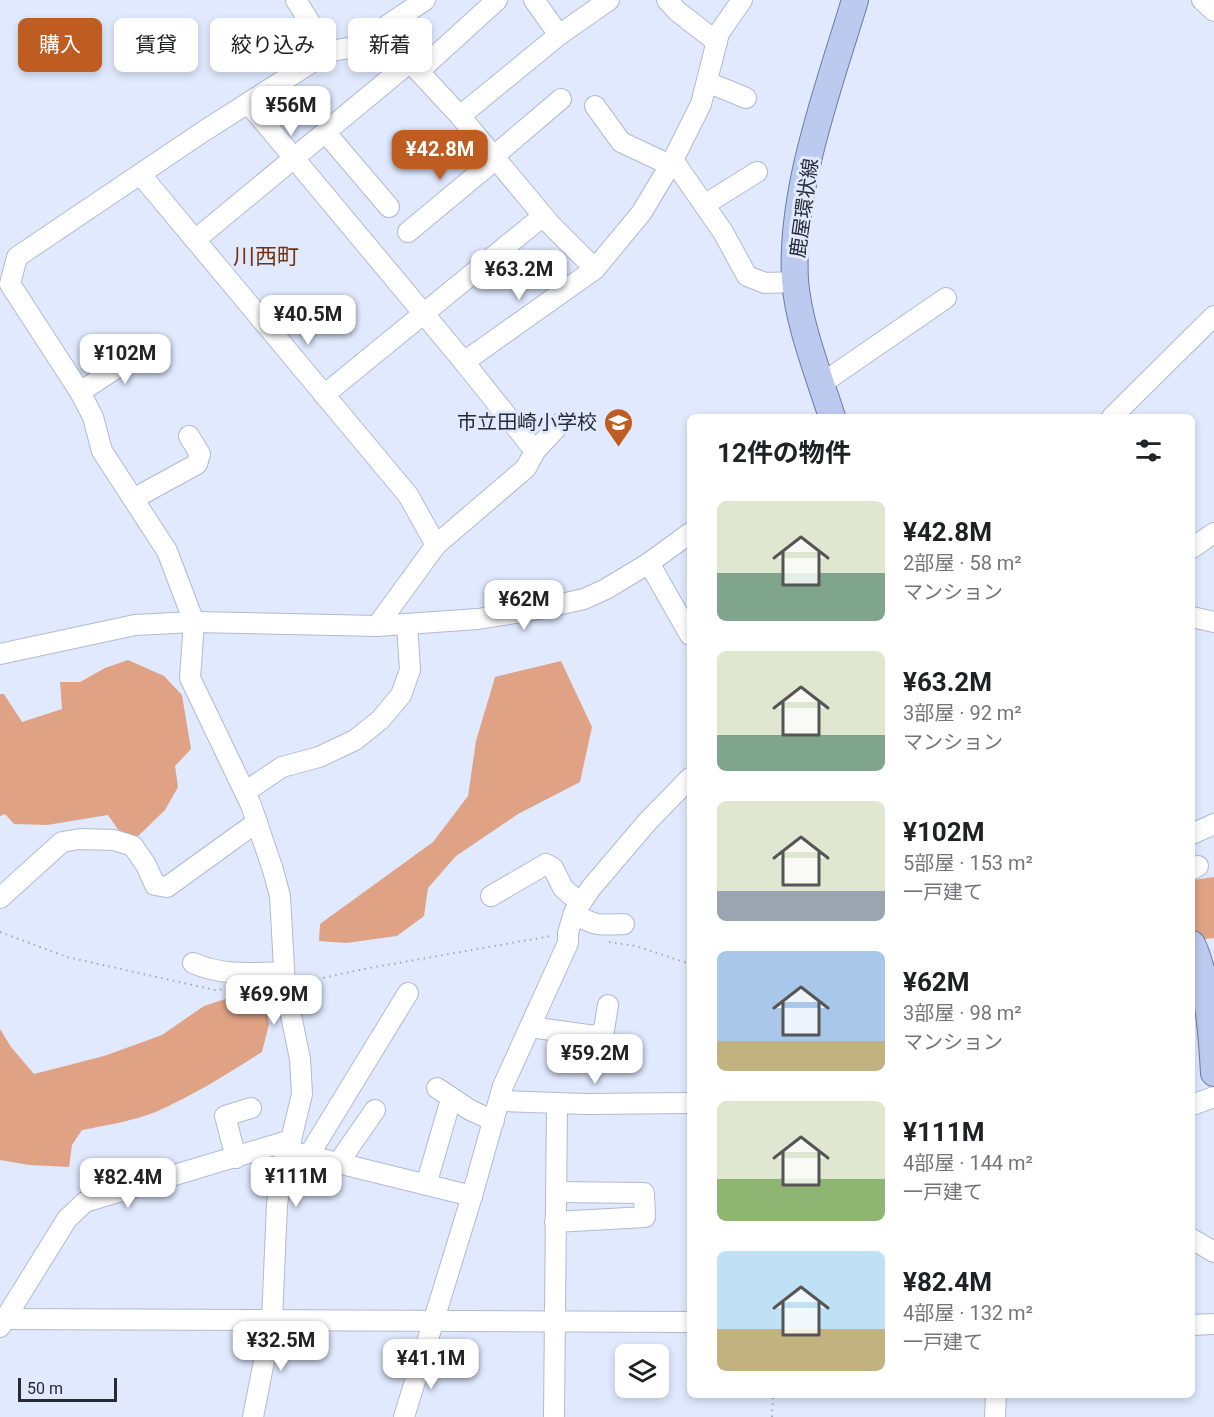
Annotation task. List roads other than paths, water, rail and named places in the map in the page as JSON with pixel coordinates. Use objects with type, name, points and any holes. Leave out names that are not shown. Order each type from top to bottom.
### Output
[{"type":"main road","name":"鹿屋環状線","points":[[831,414],[806,335],[795,282],[795,246],[802,195],[816,130],[855,0]]},
{"type":"main road","points":[[1195,954],[1204,985],[1214,1073]]},
{"type":"street","points":[[296,0],[307,18]]},
{"type":"street","points":[[432,52],[497,0]]},
{"type":"street","points":[[534,0],[559,35]]},
{"type":"street","points":[[460,116],[559,35],[609,0]]},
{"type":"street","points":[[668,0],[677,11],[717,42]]},
{"type":"street","points":[[464,362],[595,269],[642,212],[701,104],[719,33],[742,0]]},
{"type":"street","points":[[1202,0],[1214,11]]},
{"type":"street","points":[[396,18],[419,2]]},
{"type":"street","points":[[252,1417],[272,1320],[277,1204],[288,1145],[302,1094],[300,1059],[284,979],[280,896],[257,822],[245,792],[190,678],[194,622],[167,551],[102,451],[93,417],[80,393],[5,284],[17,257],[296,72]]},
{"type":"street","points":[[195,240],[326,133],[406,72]]},
{"type":"street","points":[[420,72],[460,116],[543,216],[595,269]]},
{"type":"street","points":[[707,82],[746,98]]},
{"type":"street","points":[[408,232],[495,158],[553,100]]},
{"type":"street","points":[[248,103],[464,362],[535,451]]},
{"type":"street","points":[[595,106],[621,142],[671,162],[723,232],[747,276],[765,283],[795,282]]},
{"type":"street","points":[[326,133],[389,207]]},
{"type":"street","points":[[704,205],[757,172]]},
{"type":"street","points":[[141,175],[408,495],[436,545]]},
{"type":"street","points":[[324,395],[543,216]]},
{"type":"street","points":[[821,384],[946,298]]},
{"type":"street","points":[[1115,414],[1214,316]]},
{"type":"street","points":[[80,393],[150,346]]},
{"type":"street","points":[[377,626],[436,545],[526,468],[535,451],[561,423]]},
{"type":"street","points":[[133,499],[197,464],[200,454],[189,436]]},
{"type":"street","points":[[1195,546],[1214,533]]},
{"type":"street","points":[[0,654],[135,625],[194,622],[377,626],[478,619],[538,609],[584,599],[606,589],[649,563],[687,535]]},
{"type":"street","points":[[649,563],[687,629]]},
{"type":"street","points":[[1195,618],[1214,622]]},
{"type":"street","points":[[245,792],[282,767],[319,757],[355,740],[380,720],[401,695],[411,670],[407,624]]},
{"type":"street","points":[[404,1417],[472,1196],[503,1086],[568,943],[568,933],[577,908],[648,821],[687,781]]},
{"type":"street","points":[[0,898],[62,842],[80,839],[114,840],[133,846],[146,865],[155,885],[167,887],[257,822]]},
{"type":"street","points":[[1195,833],[1214,824]]},
{"type":"street","points":[[491,896],[546,864],[553,868],[563,888],[586,921],[598,926],[624,924]]},
{"type":"street","points":[[193,963],[203,968],[236,974],[284,979]]},
{"type":"street","points":[[309,1155],[408,993]]},
{"type":"street","points":[[530,1027],[595,1036],[604,1030],[608,1005]]},
{"type":"street","points":[[437,1088],[470,1110],[494,1121]]},
{"type":"street","points":[[1195,1104],[1214,1097]]},
{"type":"street","points":[[500,1101],[687,1103]]},
{"type":"street","points":[[554,1417],[557,1103]]},
{"type":"street","points":[[426,1185],[449,1106]]},
{"type":"street","points":[[236,1158],[225,1116],[251,1108]]},
{"type":"street","points":[[339,1162],[375,1110]]},
{"type":"street","points":[[1,1322],[67,1219],[85,1202],[236,1158],[288,1145],[309,1155],[472,1196]]},
{"type":"street","points":[[555,1222],[645,1217],[644,1193],[556,1192]]},
{"type":"street","points":[[1195,1241],[1214,1252]]},
{"type":"street","points":[[1,1322],[272,1320],[687,1322]]},
{"type":"street","points":[[1195,1324],[1214,1324]]},
{"type":"street","points":[[995,1417],[996,1398]]},
{"type":"place","name":"市立田崎小学校","points":[[618,448]]},
{"type":"district","name":"川西町","points":[[266,256]]}]
